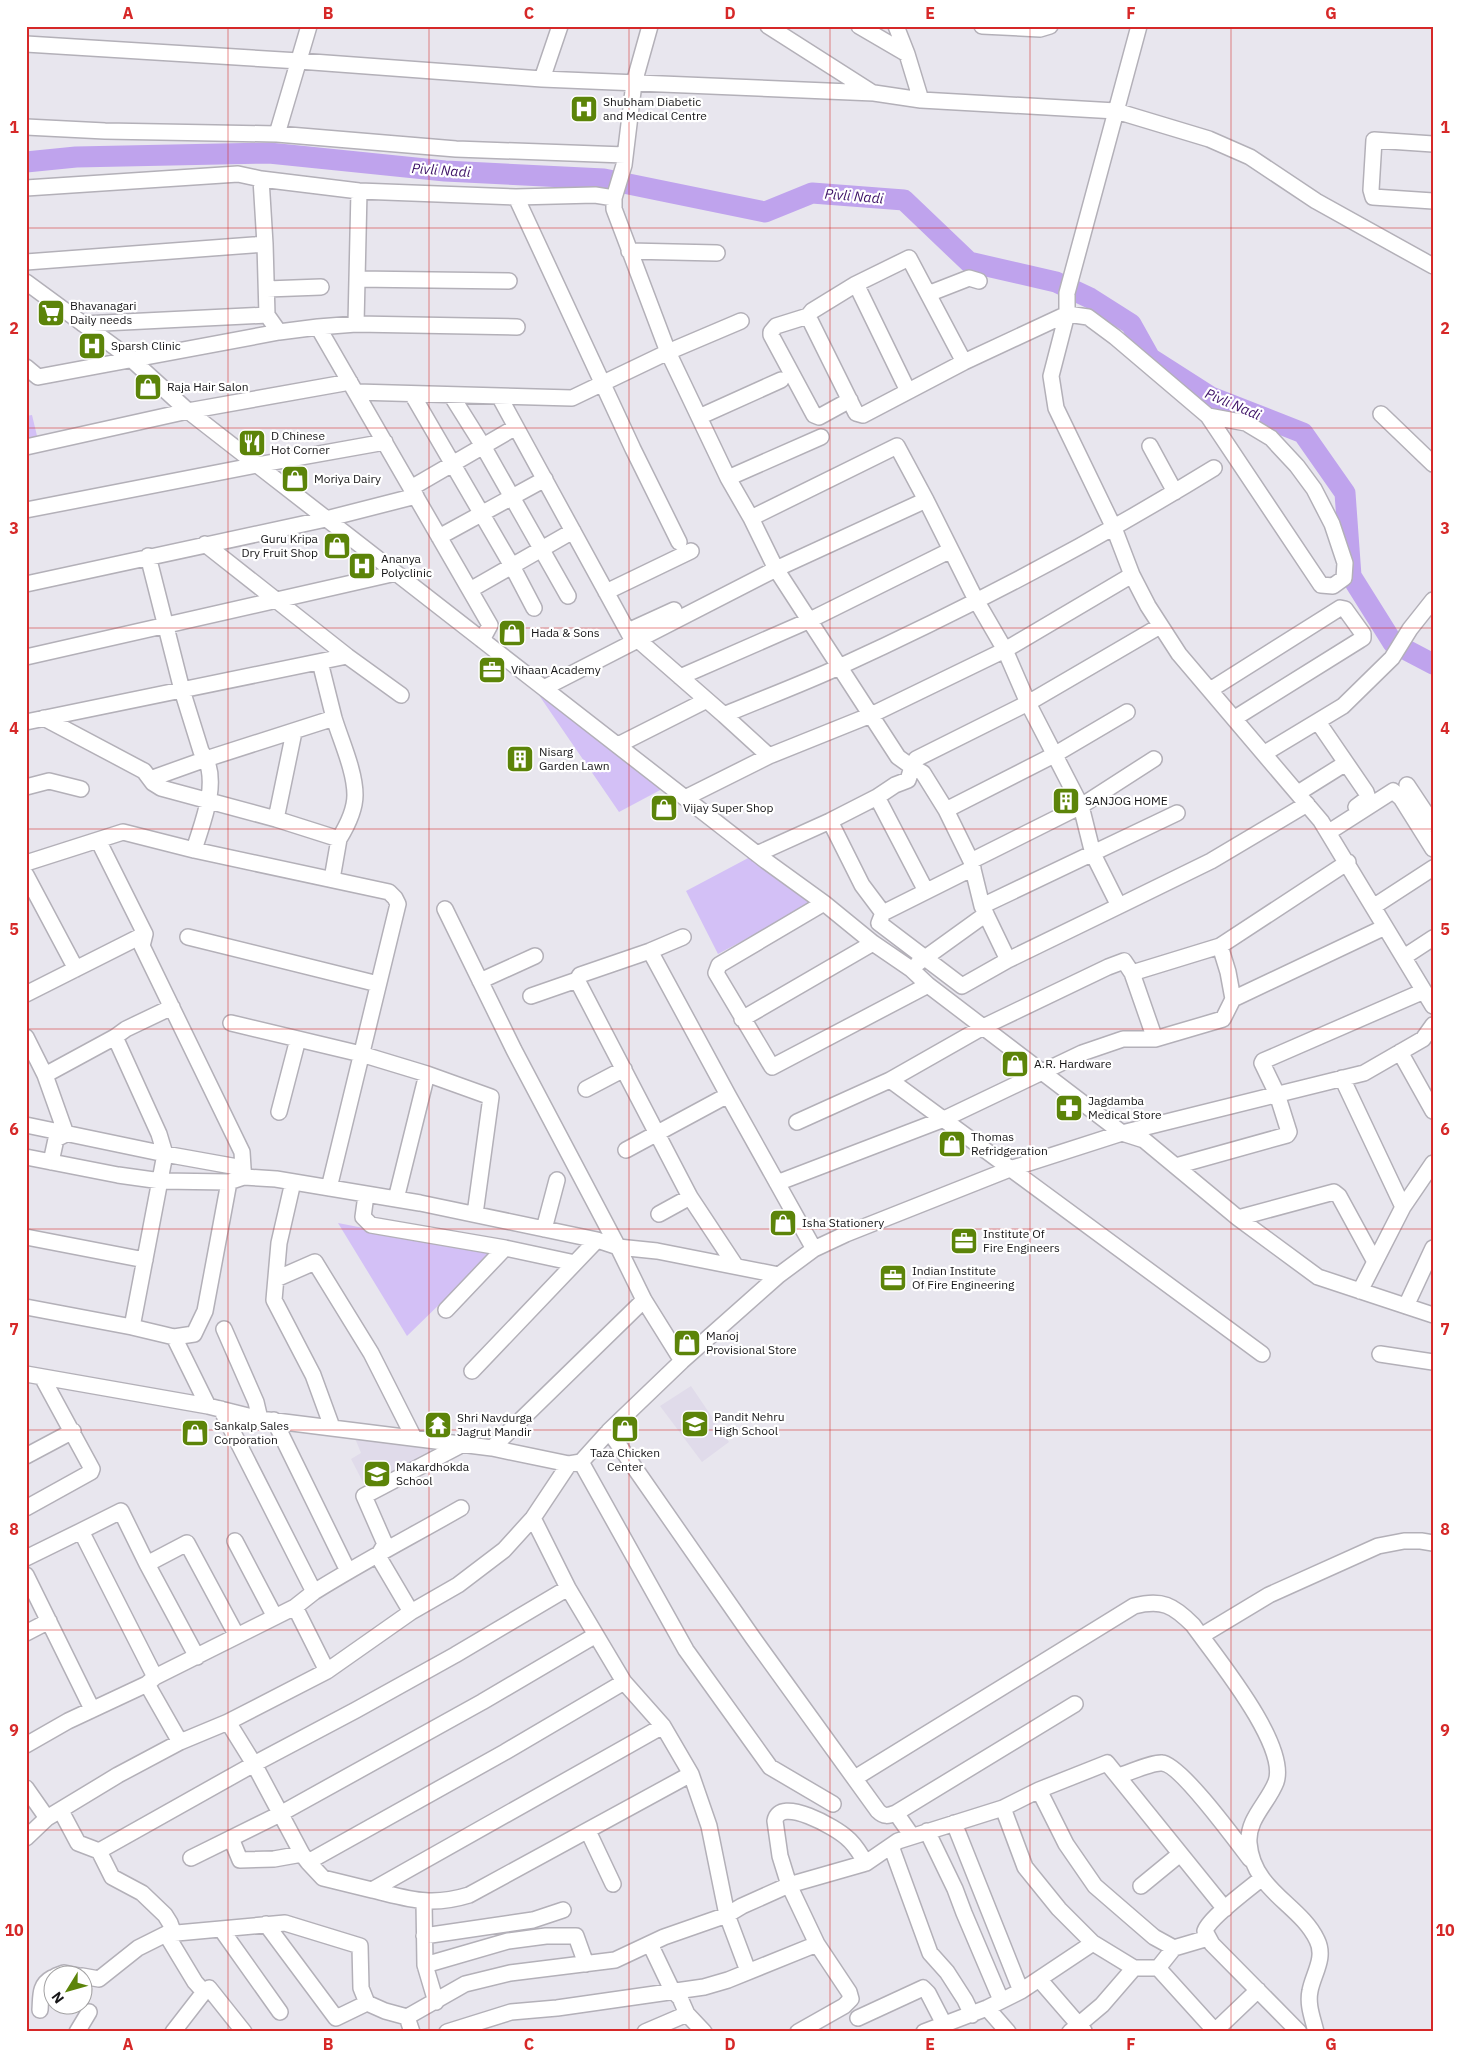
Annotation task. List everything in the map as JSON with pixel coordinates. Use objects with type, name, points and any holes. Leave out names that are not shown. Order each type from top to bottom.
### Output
[{"type":"street","points":[[277,134],[309,26]]},
{"type":"street","points":[[542,79],[560,26]]},
{"type":"street","points":[[650,26],[634,83],[625,160],[614,209],[668,352],[728,478],[751,518],[776,570],[898,757],[923,773],[946,810],[972,864],[984,910],[1008,960]]},
{"type":"street","points":[[768,26],[874,93]]},
{"type":"street","points":[[896,26],[921,100]]},
{"type":"street","points":[[982,26],[1040,29],[1050,26]]},
{"type":"street","points":[[1139,26],[1067,293],[1067,314],[1051,376],[1056,408],[1114,528],[1132,575],[1160,626],[1179,654],[1303,798],[1327,830],[1433,1006]]},
{"type":"street","points":[[861,27],[907,54]]},
{"type":"street","points":[[26,44],[299,61],[542,79],[874,93],[921,100],[1116,111],[1209,139],[1250,157],[1316,201],[1433,266]]},
{"type":"street","points":[[26,127],[105,131],[277,134],[456,149],[625,160]]},
{"type":"street","points":[[1433,144],[1374,140],[1371,190],[1373,197],[1433,202]]},
{"type":"street","points":[[26,188],[238,174],[261,179],[359,192],[516,196],[594,195],[617,192]]},
{"type":"street","points":[[261,179],[267,315],[279,332]]},
{"type":"street","points":[[356,324],[359,192]]},
{"type":"street","points":[[516,196],[603,382],[685,546],[606,592]]},
{"type":"street","points":[[26,262],[265,244]]},
{"type":"street","points":[[630,251],[717,253]]},
{"type":"street","points":[[850,400],[819,416],[814,415],[771,332],[776,326],[808,316],[812,311],[856,284],[909,258],[964,362]]},
{"type":"street","points":[[928,294],[969,278],[979,281]]},
{"type":"street","points":[[357,279],[509,281]]},
{"type":"street","points":[[26,282],[131,359],[188,411],[757,854],[911,969],[1122,1133],[1144,1140],[1238,1218],[1318,1277],[1433,1315]]},
{"type":"street","points":[[856,284],[908,392]]},
{"type":"street","points":[[266,288],[321,287]]},
{"type":"street","points":[[808,316],[856,412],[863,415],[964,362],[1067,314],[1088,317],[1208,416],[1321,585],[1333,586],[1344,578],[1345,563],[1332,524],[1314,489],[1297,466],[1271,438],[1246,423],[1208,416]]},
{"type":"street","points":[[83,324],[267,315]]},
{"type":"street","points":[[26,446],[188,411],[353,387],[412,394],[572,398],[668,352],[741,321]]},
{"type":"street","points":[[26,367],[32,378],[279,332],[318,327],[356,324],[517,327]]},
{"type":"street","points":[[318,327],[490,625],[482,640]]},
{"type":"street","points":[[699,417],[781,380]]},
{"type":"street","points":[[412,394],[512,566],[534,608]]},
{"type":"street","points":[[451,395],[483,446],[568,596]]},
{"type":"street","points":[[499,396],[606,592],[633,637],[769,756]]},
{"type":"street","points":[[1380,414],[1433,464]]},
{"type":"street","points":[[26,584],[148,556],[326,519],[414,492],[453,463],[516,427]]},
{"type":"street","points":[[728,478],[821,437]]},
{"type":"street","points":[[26,510],[385,442]]},
{"type":"street","points":[[751,518],[896,446],[952,550],[976,600],[1005,650],[1028,703],[1081,806],[1093,854],[1119,906]]},
{"type":"street","points":[[1150,446],[1175,492]]},
{"type":"street","points":[[724,715],[839,667],[976,600],[1114,528],[1214,468]]},
{"type":"street","points":[[439,536],[545,480]]},
{"type":"street","points":[[633,637],[926,500]]},
{"type":"street","points":[[470,590],[573,531]]},
{"type":"street","points":[[205,544],[346,656],[401,695]]},
{"type":"street","points":[[680,677],[808,621],[952,550]]},
{"type":"street","points":[[148,556],[182,690],[200,751],[206,759],[211,774],[207,802],[194,850]]},
{"type":"street","points":[[26,657],[396,573]]},
{"type":"street","points":[[686,798],[769,756],[870,715],[1005,650],[1132,575]]},
{"type":"street","points":[[544,688],[713,591]]},
{"type":"street","points":[[1265,753],[1343,706],[1392,658],[1410,629],[1433,600]]},
{"type":"street","points":[[1210,690],[1340,608],[1345,609],[1363,634],[1363,638],[1235,718]]},
{"type":"street","points":[[757,854],[830,821],[877,797],[895,785],[908,780],[916,759],[1028,703],[1160,626]]},
{"type":"street","points":[[26,722],[346,656]]},
{"type":"street","points":[[320,662],[334,718],[353,779],[355,796],[351,814],[339,839],[332,880]]},
{"type":"street","points":[[618,745],[707,700]]},
{"type":"street","points":[[946,810],[1054,755],[1127,712]]},
{"type":"street","points":[[44,718],[144,771],[162,788],[207,802],[276,819],[339,839]]},
{"type":"street","points":[[150,778],[334,718]]},
{"type":"street","points":[[1318,722],[1366,792],[1368,798],[1327,830]]},
{"type":"street","points":[[276,819],[294,732]]},
{"type":"street","points":[[742,1019],[870,940],[881,918],[972,864],[1081,806],[1154,759]]},
{"type":"street","points":[[830,821],[881,918],[924,958],[962,986],[1008,960],[1211,862],[1303,798],[1346,763]]},
{"type":"street","points":[[26,787],[49,781],[81,789]]},
{"type":"street","points":[[1407,786],[1428,804],[1433,824]]},
{"type":"street","points":[[1327,830],[1393,791],[1401,798],[1433,849]]},
{"type":"street","points":[[877,797],[926,890]]},
{"type":"street","points":[[911,969],[984,910],[1177,813]]},
{"type":"street","points":[[26,863],[123,832],[194,850],[389,892],[395,898],[398,904],[329,1188]]},
{"type":"street","points":[[108,836],[145,934],[142,946],[242,1152],[244,1172]]},
{"type":"street","points":[[1132,973],[1220,946],[1348,862]]},
{"type":"street","points":[[1379,916],[1433,868]]},
{"type":"street","points":[[26,875],[76,969]]},
{"type":"street","points":[[777,1183],[944,1119],[1082,1053],[1123,1039],[1155,1039],[1223,1019],[1233,999],[1379,916],[1433,879]]},
{"type":"street","points":[[824,903],[719,965],[716,973],[772,1067],[928,984]]},
{"type":"street","points":[[445,909],[514,1050],[618,1246],[644,1300],[682,1361]]},
{"type":"street","points":[[26,994],[145,934]]},
{"type":"street","points":[[188,936],[378,984]]},
{"type":"street","points":[[531,996],[577,980],[580,975],[650,951],[683,936]]},
{"type":"street","points":[[1404,957],[1433,938]]},
{"type":"street","points":[[1220,946],[1228,972],[1233,999]]},
{"type":"street","points":[[650,951],[814,1249]]},
{"type":"street","points":[[480,981],[535,956]]},
{"type":"street","points":[[797,1122],[890,1080],[984,1026],[1124,960],[1132,973],[1155,1039]]},
{"type":"street","points":[[577,980],[690,1197],[734,1265]]},
{"type":"street","points":[[1176,1166],[1288,1134],[1278,1094],[1262,1063],[1265,1059],[1424,991]]},
{"type":"street","points":[[45,1075],[115,1037],[126,1029],[172,1007]]},
{"type":"street","points":[[231,1023],[361,1054],[427,1074],[491,1097],[474,1214]]},
{"type":"street","points":[[26,1838],[54,1815],[118,1775],[180,1742],[228,1722],[327,1671],[411,1612],[458,1585],[504,1550],[533,1518],[575,1463],[682,1361],[779,1275],[814,1249],[846,1234],[1010,1169],[1122,1133],[1364,1073],[1423,1039],[1433,1026]]},
{"type":"street","points":[[26,1037],[45,1075],[66,1134]]},
{"type":"street","points":[[115,1037],[159,1134],[165,1154],[132,1327]]},
{"type":"street","points":[[279,1112],[298,1039]]},
{"type":"street","points":[[1400,1052],[1433,1111]]},
{"type":"street","points":[[586,1089],[624,1069]]},
{"type":"street","points":[[396,1199],[427,1074]]},
{"type":"street","points":[[1342,1078],[1403,1206]]},
{"type":"street","points":[[890,1080],[1262,1354]]},
{"type":"street","points":[[626,1150],[728,1095]]},
{"type":"street","points":[[26,1125],[293,1182],[396,1199],[597,1240],[618,1246],[657,1251],[779,1275]]},
{"type":"street","points":[[51,1162],[56,1140],[66,1134]]},
{"type":"street","points":[[26,1157],[118,1175],[161,1180],[229,1182],[244,1172]]},
{"type":"street","points":[[1360,1291],[1403,1206],[1433,1162]]},
{"type":"street","points":[[544,1229],[557,1180]]},
{"type":"street","points":[[26,1307],[174,1337],[194,1334],[205,1311],[229,1182]]},
{"type":"street","points":[[293,1182],[279,1243],[274,1300],[313,1376],[332,1427]]},
{"type":"street","points":[[1238,1218],[1334,1192],[1339,1196],[1374,1262]]},
{"type":"street","points":[[366,1194],[363,1217],[371,1225],[505,1248],[575,1263]]},
{"type":"street","points":[[659,1214],[690,1197]]},
{"type":"street","points":[[26,1237],[146,1260]]},
{"type":"street","points":[[472,1371],[597,1240]]},
{"type":"street","points":[[446,1310],[505,1248]]},
{"type":"street","points":[[1406,1306],[1433,1248]]},
{"type":"street","points":[[276,1279],[315,1262],[371,1353],[414,1438]]},
{"type":"street","points":[[492,1448],[644,1300]]},
{"type":"street","points":[[224,1329],[256,1402],[348,1570]]},
{"type":"street","points":[[174,1337],[314,1592]]},
{"type":"street","points":[[1380,1354],[1433,1362]]},
{"type":"street","points":[[26,1374],[214,1407],[267,1419],[492,1448],[575,1463],[686,1650],[770,1767],[833,1804]]},
{"type":"street","points":[[26,1508],[91,1472],[92,1469],[42,1377]]},
{"type":"street","points":[[26,1456],[73,1431]]},
{"type":"street","points":[[609,1431],[753,1638],[881,1815],[887,1816],[896,1813],[1075,1704]]},
{"type":"street","points":[[378,1556],[385,1544],[364,1496],[461,1445]]},
{"type":"street","points":[[26,1745],[68,1721],[197,1658],[295,1607],[348,1570],[378,1556],[461,1508]]},
{"type":"street","points":[[26,1558],[121,1511],[197,1658]]},
{"type":"street","points":[[533,1518],[568,1588],[624,1682],[663,1726],[691,1774],[709,1826],[727,1915],[748,1971]]},
{"type":"street","points":[[81,1530],[180,1742]]},
{"type":"street","points":[[235,1541],[275,1617]]},
{"type":"street","points":[[1201,1636],[1269,1595],[1378,1546],[1404,1541],[1433,1542]]},
{"type":"street","points":[[147,1564],[187,1543],[237,1636]]},
{"type":"street","points":[[378,1556],[411,1612]]},
{"type":"street","points":[[26,1575],[92,1709]]},
{"type":"street","points":[[98,1851],[254,1764],[356,1710],[568,1588]]},
{"type":"street","points":[[855,1778],[1134,1606],[1149,1602],[1164,1603],[1179,1612],[1201,1636],[1262,1725],[1274,1750],[1277,1768],[1276,1782],[1250,1826],[1249,1843],[1253,1862]]},
{"type":"street","points":[[295,1607],[327,1671]]},
{"type":"street","points":[[26,1633],[49,1621]]},
{"type":"street","points":[[191,1858],[280,1814],[482,1702],[596,1636]]},
{"type":"street","points":[[231,1838],[240,1860],[305,1858],[497,1756],[624,1682]]},
{"type":"street","points":[[228,1722],[254,1764],[305,1858],[323,1878],[424,1902],[455,1899],[476,1891],[691,1774]]},
{"type":"street","points":[[372,1890],[663,1726]]},
{"type":"street","points":[[1118,1776],[1161,1762],[1170,1765],[1185,1778],[1253,1862],[1262,1878],[1309,1928],[1318,1941],[1320,1952],[1319,1963],[1310,1990],[1309,2002],[1316,2032]]},
{"type":"street","points":[[92,1978],[98,1979],[138,1948],[170,1934],[285,1923],[360,1946],[361,1988],[367,2003],[409,2025],[436,2002],[465,1984],[510,1973],[615,1960],[664,1937],[727,1915],[742,1906],[789,1885],[866,1863],[891,1846],[912,1836],[1002,1808],[1039,1790],[1107,1763],[1225,1909]]},
{"type":"street","points":[[26,1788],[54,1815],[78,1843],[98,1851],[112,1877],[142,1893],[165,1915],[170,1923],[170,1934],[196,1982],[204,1992]]},
{"type":"street","points":[[1039,1790],[1066,1844],[1095,1886],[1154,1937],[1174,1948]]},
{"type":"street","points":[[1002,1808],[1025,1867],[1059,1909],[1093,1943],[1134,1968],[1158,1968],[1216,2031],[1258,1990]]},
{"type":"street","points":[[798,2032],[844,2006],[850,1999],[849,1992],[816,1944],[789,1885],[780,1856],[776,1816],[786,1810],[796,1812],[836,1829],[852,1842],[866,1863]]},
{"type":"street","points":[[896,1813],[912,1836]]},
{"type":"street","points":[[954,1824],[1021,1991]]},
{"type":"street","points":[[588,1831],[613,1884]]},
{"type":"street","points":[[927,1831],[955,1889],[1001,2000]]},
{"type":"street","points":[[891,1846],[930,1953],[947,1972],[972,2015]]},
{"type":"street","points":[[1141,1886],[1180,1854]]},
{"type":"street","points":[[1262,1878],[1225,1909],[1206,1927],[1205,1931],[1208,1938],[1299,2032]]},
{"type":"street","points":[[424,1902],[425,1965],[436,2002]]},
{"type":"street","points":[[424,1936],[533,1920],[563,1910]]},
{"type":"street","points":[[266,1924],[336,2018],[367,2003]]},
{"type":"street","points":[[221,1930],[280,2012]]},
{"type":"street","points":[[425,1965],[508,1941],[546,1936],[576,1936],[586,1964]]},
{"type":"street","points":[[1158,1968],[1174,1948],[1208,1938]]},
{"type":"street","points":[[924,2032],[972,2015],[1021,1991],[1093,1943]]},
{"type":"street","points":[[650,1944],[672,1990],[680,1998],[687,2014],[704,2032]]},
{"type":"street","points":[[447,2032],[511,2012],[557,2008],[672,1990],[704,1987],[728,1980],[816,1944]]},
{"type":"street","points":[[1039,1979],[1078,2029],[1134,1968]]},
{"type":"street","points":[[40,2010],[42,1987]]},
{"type":"street","points":[[173,2032],[209,1988],[244,2032]]},
{"type":"street","points":[[858,2018],[923,1988],[928,1993],[944,2024]]},
{"type":"street","points":[[987,2008],[1008,2032]]},
{"type":"street","points":[[645,2032],[687,2014]]},
{"type":"street","points":[[77,2032],[87,2016]]},
{"type":"shaded area","points":[[32,415],[38,440],[26,443],[26,416]]},
{"type":"shaded area","points":[[532,685],[664,788],[619,812]]},
{"type":"shaded area","points":[[752,856],[814,903],[718,954],[686,891]]},
{"type":"shaded area","points":[[338,1223],[492,1253],[407,1336]]},
{"type":"shaded area","name":"Pandit Nehru High School","points":[[691,1386],[729,1442],[702,1462],[660,1406]]},
{"type":"shaded area","name":"Makardhokda School","points":[[354,1436],[440,1450],[367,1490],[351,1459],[361,1453]]},
{"type":"waterway","name":"Pivli Nadi","points":[[26,162],[76,157],[269,153],[445,171],[604,179],[765,212],[812,193],[904,200],[969,262],[1056,282],[1090,298],[1131,324],[1150,358],[1211,397],[1303,433],[1345,493],[1351,576],[1393,643],[1433,664]]},
{"type":"place","name":"Shubham Diabetic and Medical Centre","points":[[584,109]]},
{"type":"place","name":"Bhavanagari Daily needs","points":[[51,313]]},
{"type":"place","name":"Sparsh Clinic","points":[[92,346]]},
{"type":"place","name":"Raja Hair Salon","points":[[148,387]]},
{"type":"place","name":"D Chinese Hot Corner","points":[[252,443]]},
{"type":"place","name":"Moriya Dairy","points":[[295,479]]},
{"type":"place","name":"Guru Kripa Dry Fruit Shop","points":[[337,546]]},
{"type":"place","name":"Ananya Polyclinic","points":[[362,566]]},
{"type":"place","name":"Hada & Sons","points":[[512,633]]},
{"type":"place","name":"Vihaan Academy","points":[[492,670]]},
{"type":"place","name":"Nisarg Garden Lawn","points":[[520,759]]},
{"type":"place","name":"SANJOG HOME","points":[[1066,801]]},
{"type":"place","name":"Vijay Super Shop","points":[[664,808]]},
{"type":"place","name":"A.R. Hardware","points":[[1015,1064]]},
{"type":"place","name":"Jagdamba Medical Store","points":[[1069,1108]]},
{"type":"place","name":"Thomas Refridgeration","points":[[952,1144]]},
{"type":"place","name":"Isha Stationery","points":[[783,1223]]},
{"type":"place","name":"Institute Of Fire Engineers","points":[[964,1241]]},
{"type":"place","name":"Indian Institute Of Fire Engineering","points":[[893,1278]]},
{"type":"place","name":"Manoj Provisional Store","points":[[687,1343]]},
{"type":"place","name":"Pandit Nehru High School","points":[[695,1424]]},
{"type":"place","name":"Shri Navdurga Jagrut Mandir","points":[[438,1425]]},
{"type":"place","name":"Taza Chicken Center","points":[[625,1429]]},
{"type":"place","name":"Sankalp Sales Corporation","points":[[195,1433]]},
{"type":"place","name":"Makardhokda School","points":[[377,1474]]}]
